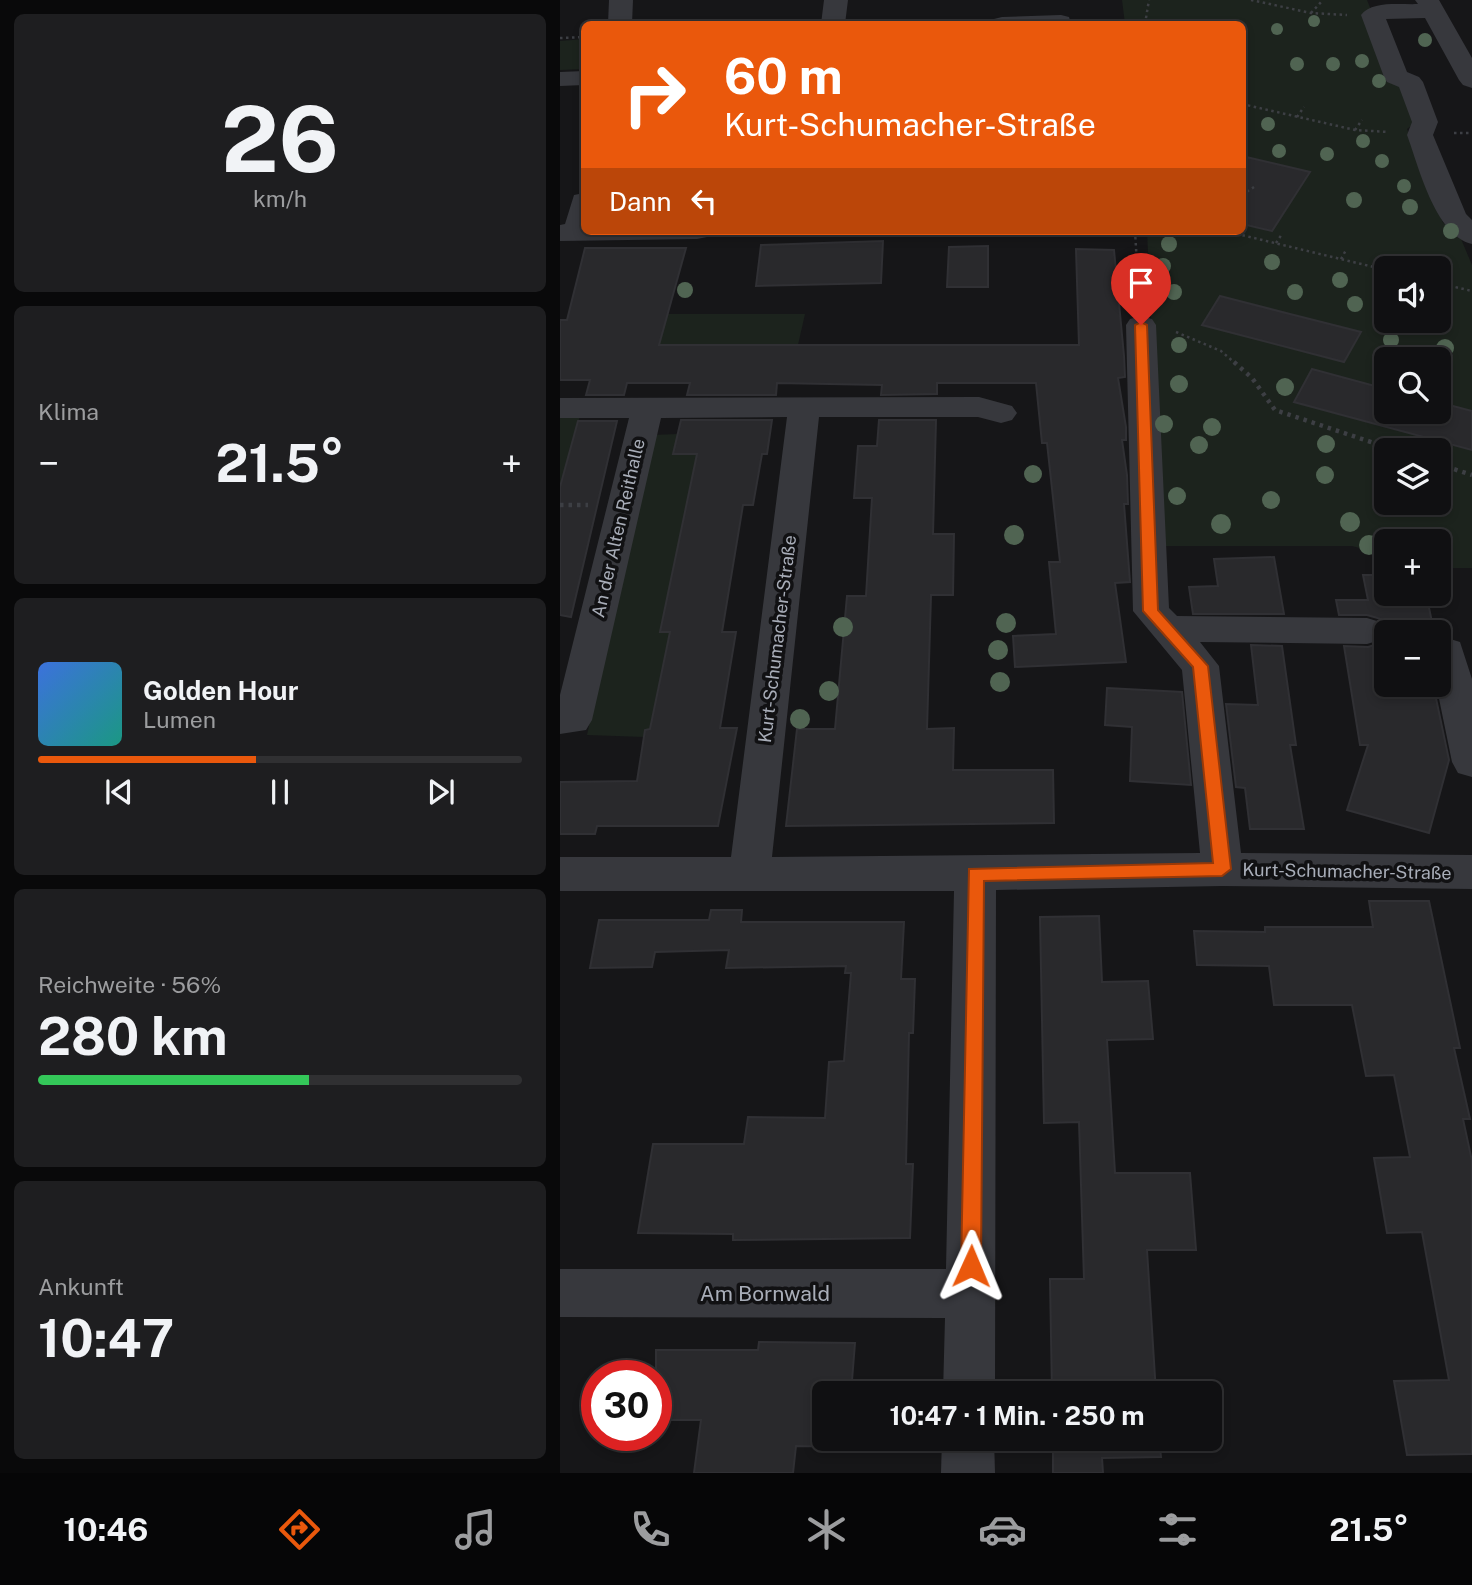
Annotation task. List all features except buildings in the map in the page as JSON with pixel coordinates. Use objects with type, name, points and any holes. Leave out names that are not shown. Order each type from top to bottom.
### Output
[{"type":"street","points":[[620,21],[621,0]]},
{"type":"street","points":[[833,21],[836,0]]},
{"type":"street","points":[[1470,232],[1453,216],[1420,135],[1425,122],[1410,82],[1396,77],[1373,15],[1430,5],[1472,80]]},
{"type":"street","points":[[560,79],[581,78]]},
{"type":"street","points":[[568,233],[581,207]]},
{"type":"street","name":"Kurt-Schumacher-Straße","points":[[1141,325],[1151,611],[1200,666],[1222,869]]},
{"type":"street","name":"Kurt-Schumacher-Straße","points":[[750,872],[804,407]]},
{"type":"street","points":[[560,408],[979,407],[1001,413]]},
{"type":"street","name":"An der Alten Reithalle","points":[[560,720],[573,720],[647,408]]},
{"type":"street","points":[[1167,629],[1367,631]]},
{"type":"street","points":[[1451,669],[1472,762]]},
{"type":"street","name":"Kurt-Schumacher-Straße","points":[[560,874],[975,874],[1222,869],[1471,878]]},
{"type":"street","points":[[969,1381],[975,874]]},
{"type":"street","name":"Am Bornwald","points":[[560,1293],[970,1294]]},
{"type":"street","points":[[968,1451],[968,1473]]},
{"type":"path","points":[[1146,21],[1149,0]]},
{"type":"path","points":[[1251,0],[1311,13],[1373,15]]},
{"type":"path","points":[[1311,13],[1322,1]]},
{"type":"path","points":[[560,38],[581,37]]},
{"type":"path","points":[[1246,99],[1248,95]]},
{"type":"path","points":[[1246,105],[1355,130],[1395,132]]},
{"type":"path","points":[[1297,117],[1304,107]]},
{"type":"path","points":[[1355,130],[1362,120]]},
{"type":"path","points":[[1246,192],[1254,187]]},
{"type":"path","points":[[1276,243],[1282,234]]},
{"type":"path","points":[[1135,235],[1141,325],[1173,331],[1221,351],[1252,378],[1275,410],[1374,443]]},
{"type":"path","points":[[1242,235],[1374,267]]},
{"type":"path","points":[[1341,259],[1346,250]]},
{"type":"path","points":[[1451,286],[1472,291]]},
{"type":"path","points":[[1451,468],[1472,475]]},
{"type":"shaded area","points":[[1122,0],[1367,0],[1416,122],[1407,129],[1443,223],[1456,227],[1472,265],[1472,568],[1451,568],[1451,529],[1374,529],[1374,552],[1352,546],[1162,546],[1147,235],[1246,235],[1246,21],[1125,21]]},
{"type":"shaded area","points":[[581,39],[581,69],[560,70],[560,41]]},
{"type":"shaded area","points":[[638,314],[805,314],[798,345],[681,365],[560,320],[636,320]]},
{"type":"shaded area","points":[[560,416],[580,416],[560,487]]},
{"type":"shaded area","points":[[678,434],[704,453],[686,506],[660,632],[670,632],[656,698],[686,729],[646,730],[644,737],[587,735],[652,435]]},
{"type":"route","points":[[971,1266],[975,874],[1222,869],[1200,666],[1151,611],[1141,325]]}]
